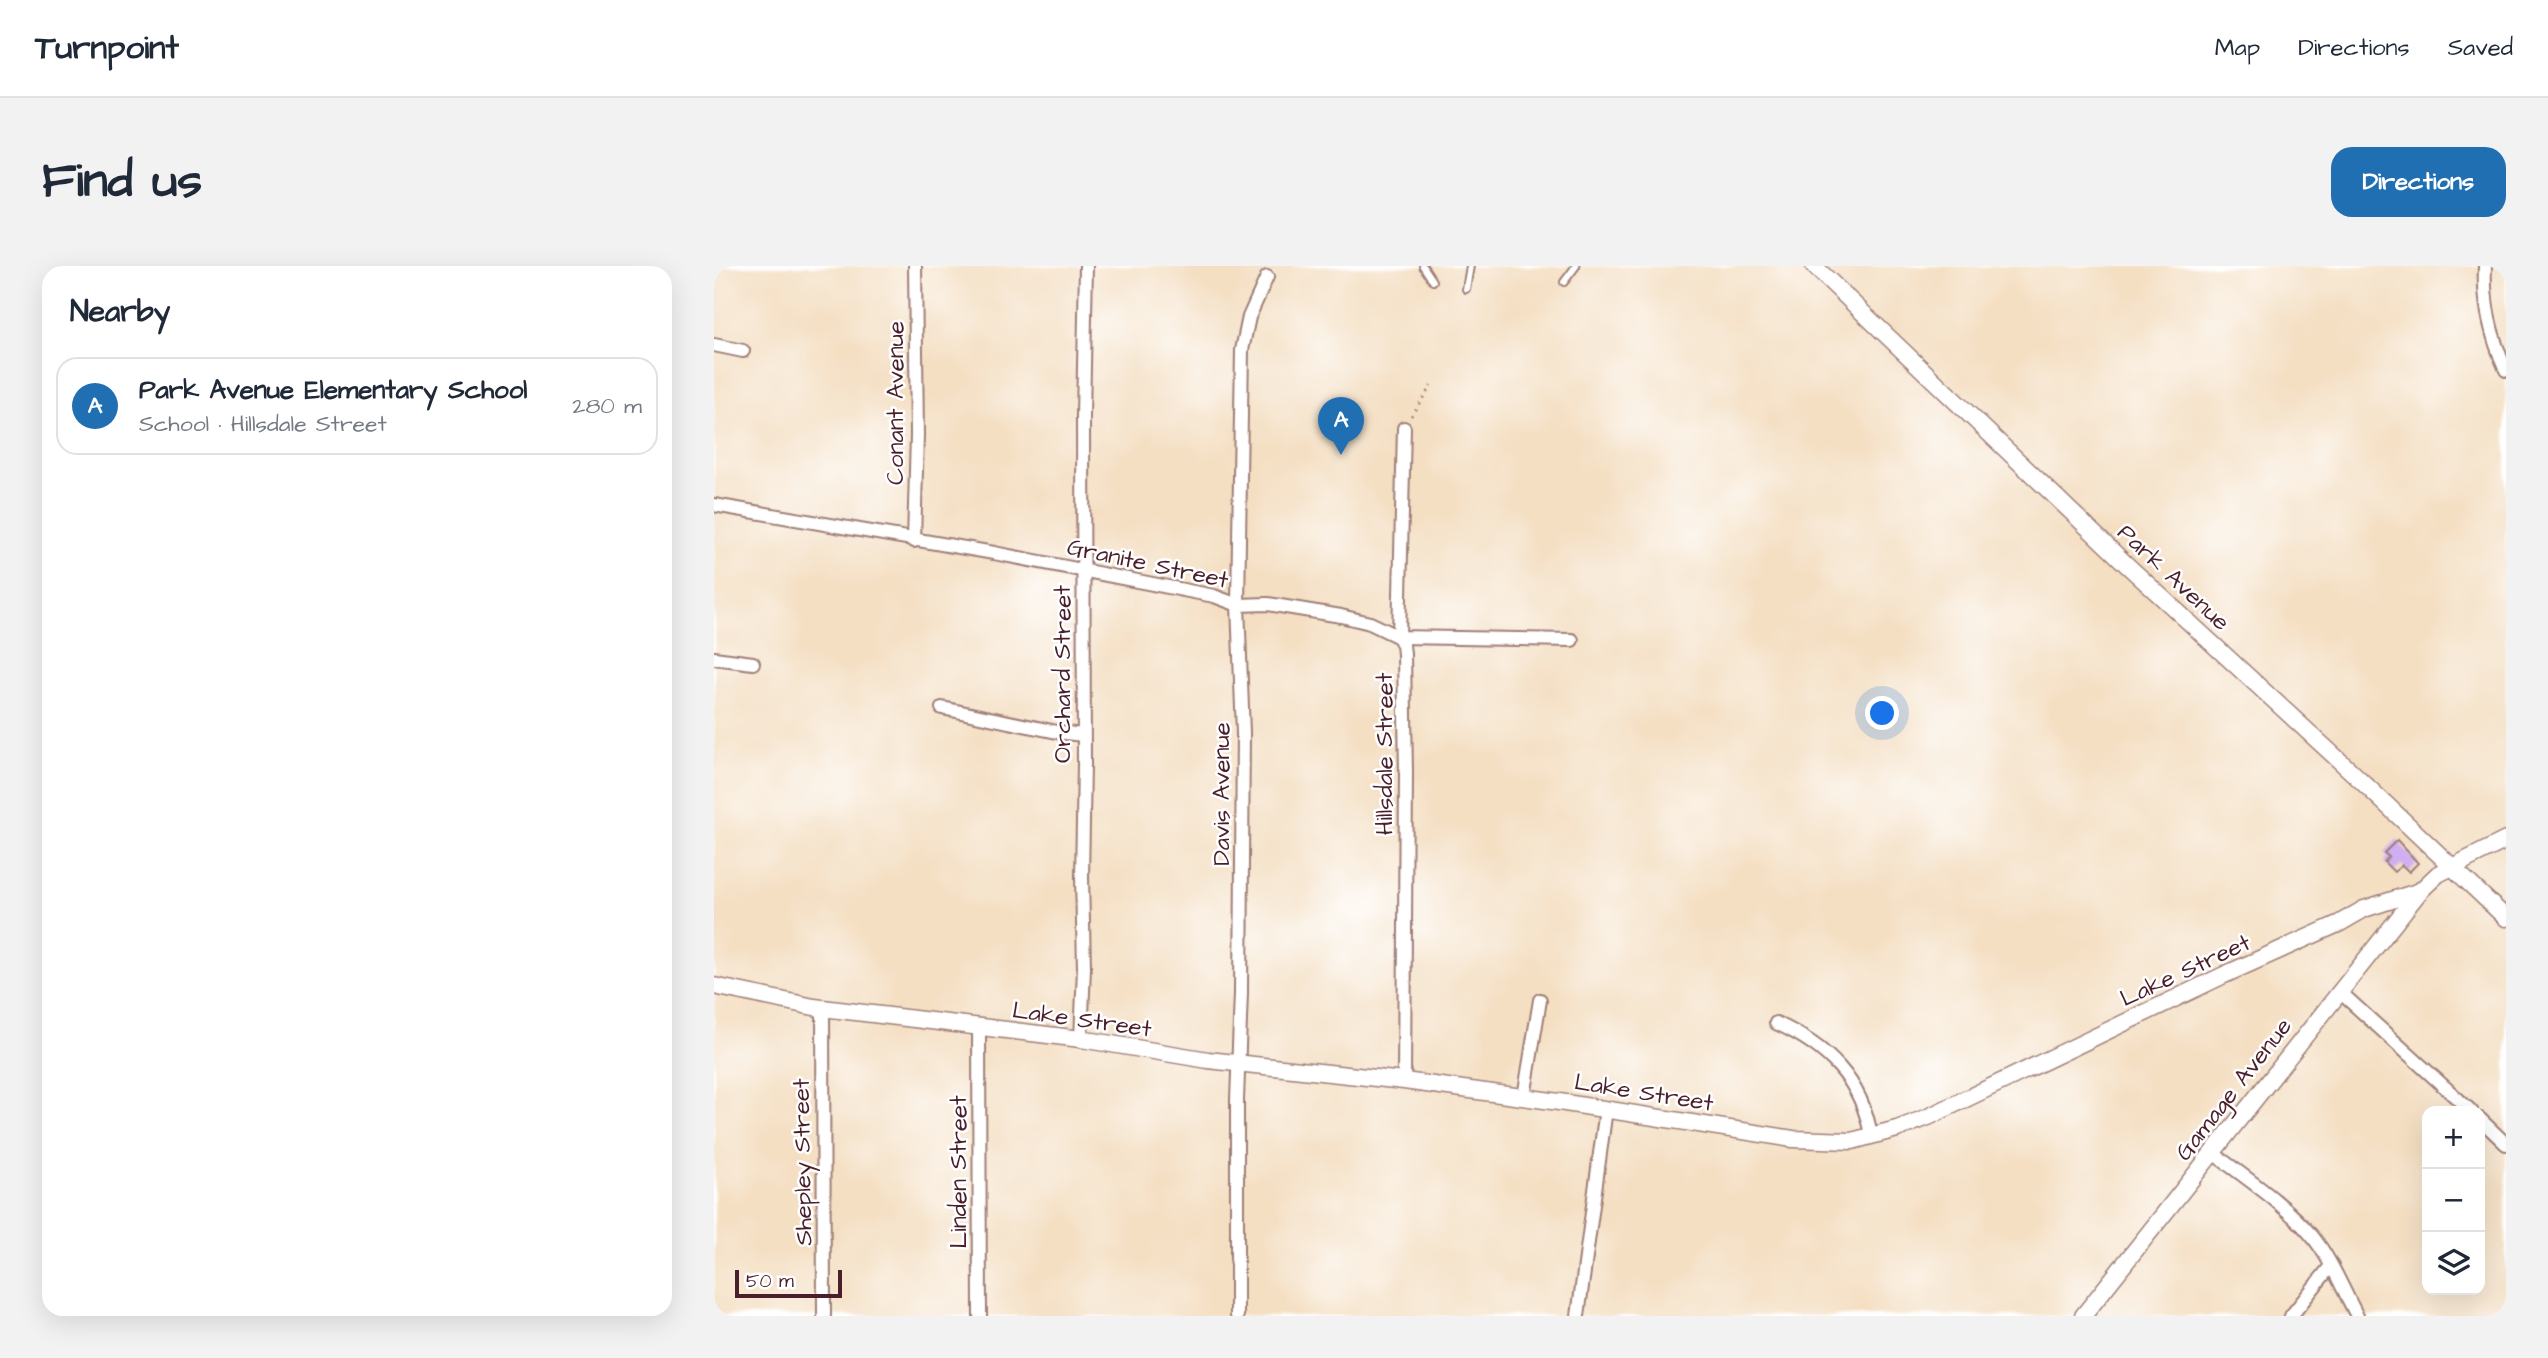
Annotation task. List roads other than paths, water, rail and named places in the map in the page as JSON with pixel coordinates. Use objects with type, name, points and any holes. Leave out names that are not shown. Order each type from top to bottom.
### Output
[{"type":"street","name":"Conant Avenue","points":[[914,541],[917,448],[915,266]]},
{"type":"street","name":"Orchard Street","points":[[1081,1040],[1084,968],[1083,571],[1086,266]]},
{"type":"street","name":"Park Avenue","points":[[1814,266],[2128,566],[2506,918]]},
{"type":"street","points":[[2485,266],[2488,320],[2506,370]]},
{"type":"street","name":"Davis Avenue","points":[[1237,1316],[1237,1100],[1243,733],[1238,605],[1242,350],[1249,317],[1267,277]]},
{"type":"street","points":[[714,345],[743,351]]},
{"type":"street","name":"Hillsdale Street","points":[[1404,428],[1399,636],[1404,654],[1406,773],[1404,1081]]},
{"type":"street","name":"Granite Street","points":[[714,505],[994,553],[1214,596],[1238,605],[1268,604],[1341,616],[1386,629],[1399,636],[1572,640]]},
{"type":"street","points":[[714,658],[753,663]]},
{"type":"street","points":[[942,708],[1083,735]]},
{"type":"street","name":"Lake Street","points":[[714,986],[823,1007],[1239,1063],[1524,1097],[1812,1141],[1852,1141],[1928,1117],[2340,923],[2364,909],[2420,891],[2432,878],[2506,840]]},
{"type":"street","name":"Gamage Avenue","points":[[2083,1316],[2420,891]]},
{"type":"street","points":[[2339,991],[2466,1106]]},
{"type":"street","points":[[1524,1097],[1541,1000]]},
{"type":"street","name":"Shepley Street","points":[[823,1007],[824,1316]]},
{"type":"street","points":[[1776,1023],[1828,1054],[1840,1067],[1865,1107],[1871,1136]]},
{"type":"street","name":"Linden Street","points":[[979,1027],[980,1316]]},
{"type":"street","points":[[1577,1316],[1605,1110]]},
{"type":"street","points":[[2485,1124],[2506,1144]]},
{"type":"street","points":[[2213,1153],[2286,1209],[2312,1237],[2357,1316]]},
{"type":"street","points":[[2291,1316],[2330,1267]]},
{"type":"lane","points":[[1423,266],[1433,281]]},
{"type":"lane","points":[[1466,289],[1469,266]]},
{"type":"lane","points":[[1564,282],[1576,266]]},
{"type":"place","name":"Park Avenue Elementary School","points":[[1341,455]]}]
